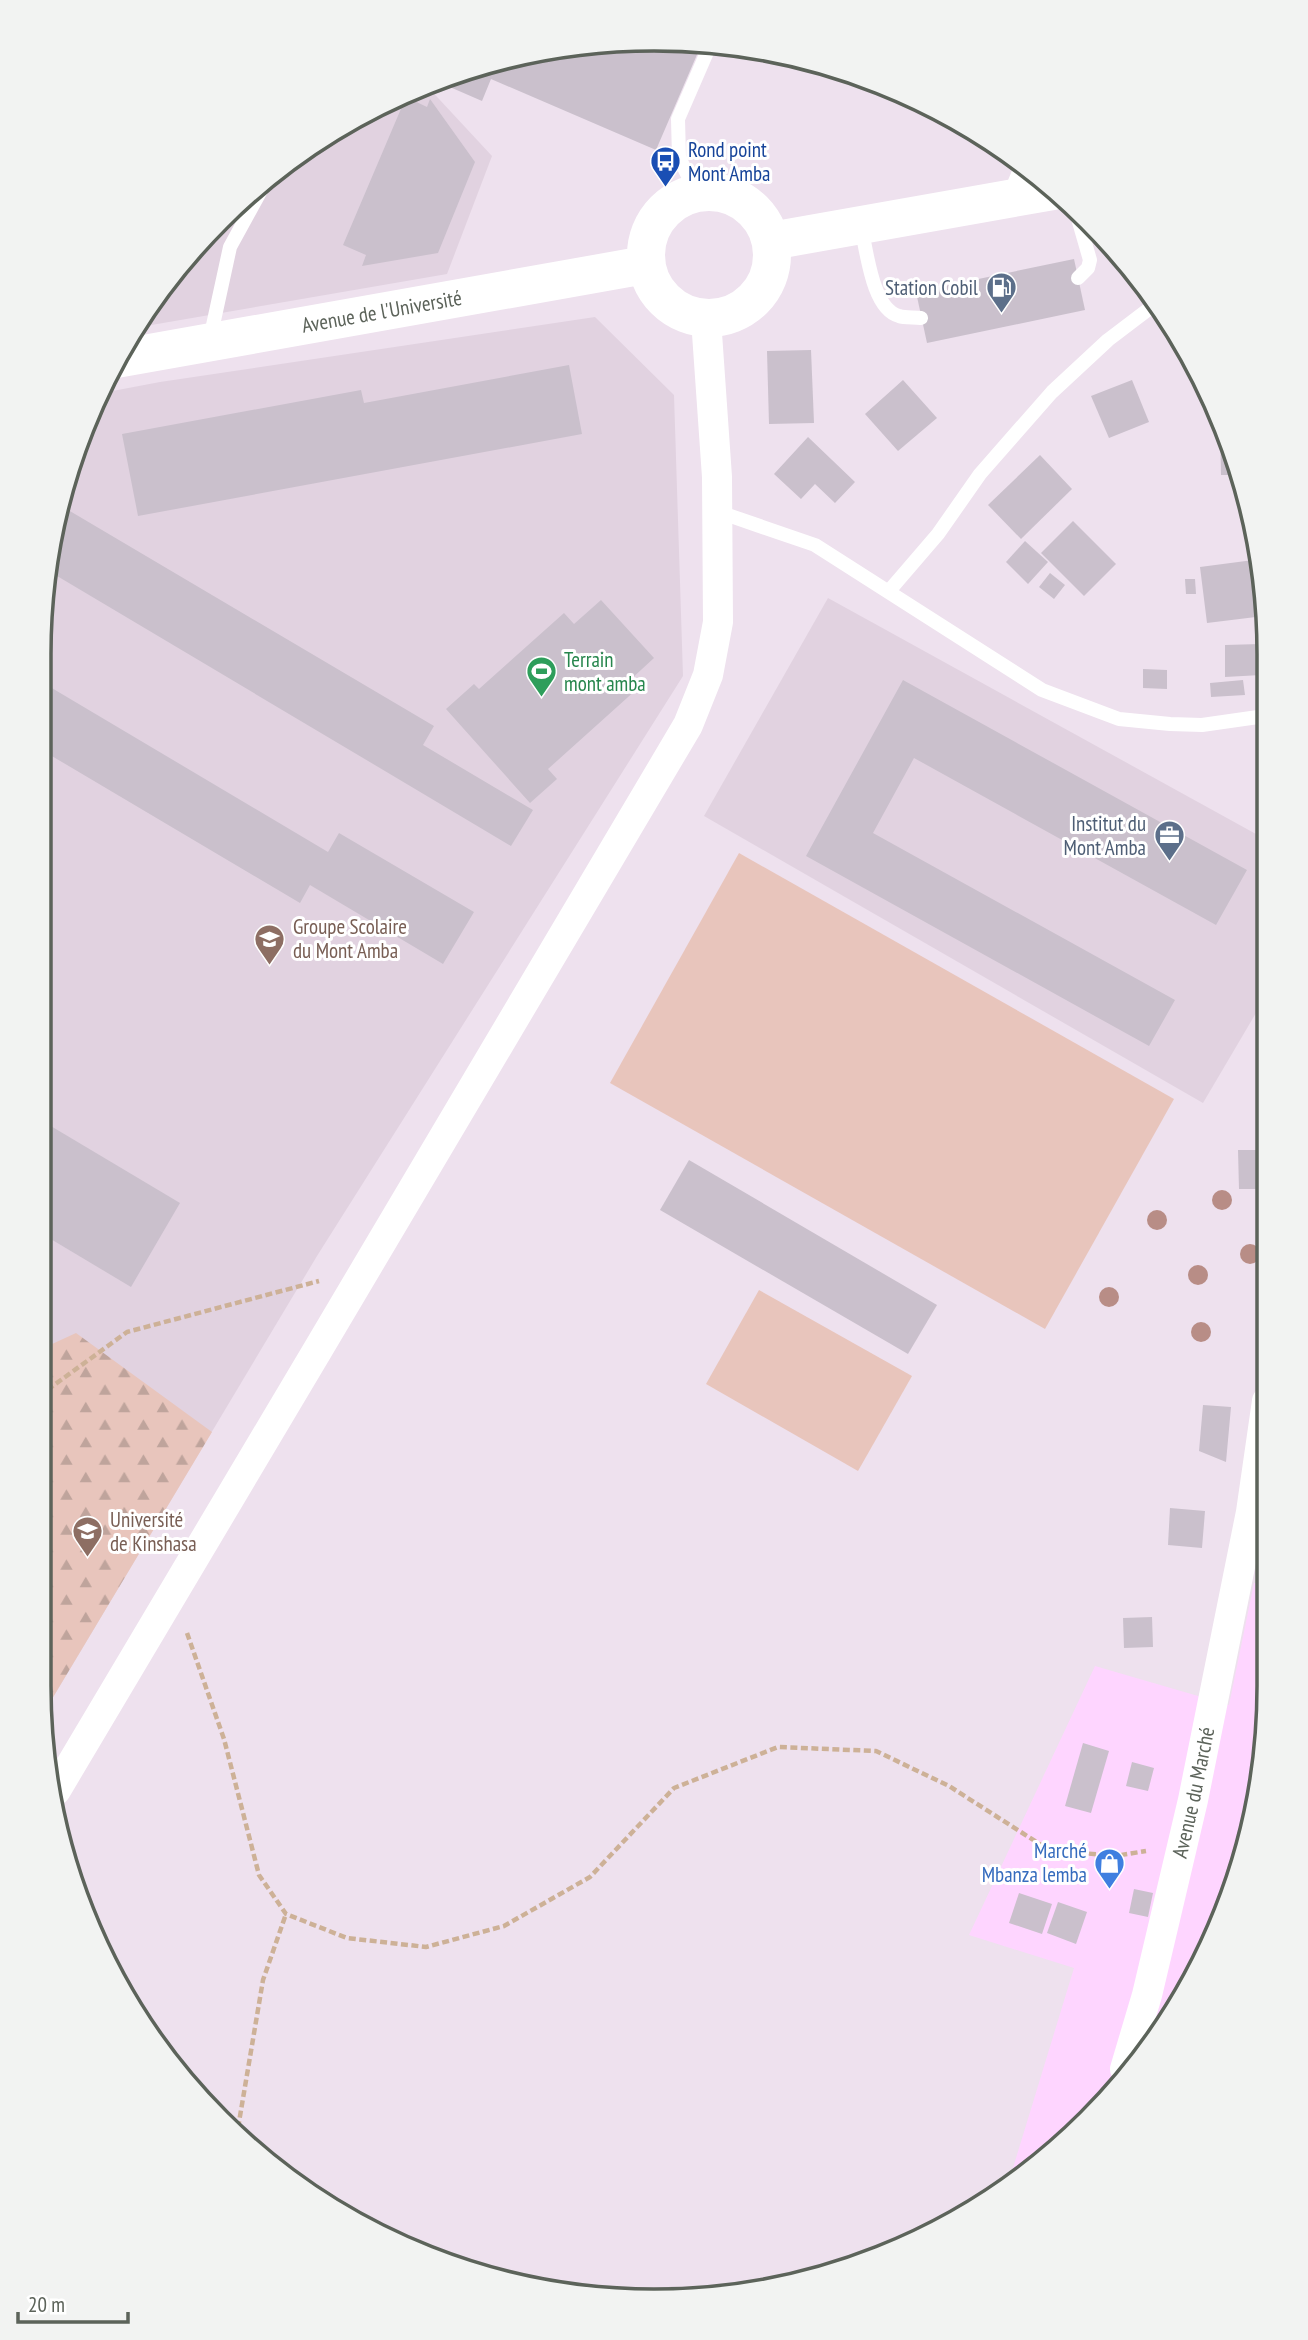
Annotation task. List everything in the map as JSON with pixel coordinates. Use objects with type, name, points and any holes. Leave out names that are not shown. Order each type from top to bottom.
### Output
[{"type":"street","points":[[771,241],[860,226],[1015,183],[1036,187]]},
{"type":"street","points":[[711,191],[738,197],[760,216],[771,241],[771,270],[758,296],[735,314],[706,319],[678,311],[656,291],[645,265],[647,236],[661,212],[683,195],[711,191]]},
{"type":"street","name":"Avenue de l'Université","points":[[129,357],[645,265]]},
{"type":"street","points":[[59,1785],[688,725],[708,675],[718,622],[717,477],[706,319]]},
{"type":"street","name":"Avenue du Marché","points":[[1128,2059],[1147,1995],[1182,1845],[1251,1512],[1257,1470]]},
{"type":"street","points":[[1251,1512],[1257,1524]]},
{"type":"lane","points":[[696,193],[680,157],[678,119],[707,53]]},
{"type":"lane","points":[[209,344],[230,247],[255,200]]},
{"type":"lane","points":[[860,226],[878,300],[899,317],[921,318]]},
{"type":"lane","points":[[1078,278],[1088,268],[1090,260],[1080,226]]},
{"type":"lane","points":[[888,591],[938,534],[980,474],[1052,392],[1108,340],[1149,309]]},
{"type":"lane","points":[[716,511],[815,545],[1042,690],[1119,719],[1202,725],[1257,717]]},
{"type":"path","points":[[51,1386],[127,1332],[364,1270]]},
{"type":"path","points":[[174,1592],[224,1739],[259,1875],[286,1914],[347,1938],[425,1947],[504,1926],[590,1877],[674,1788],[778,1747],[876,1751],[949,1786],[1049,1850],[1115,1856],[1182,1845]]},
{"type":"path","points":[[239,2124],[263,1980],[286,1914]]},
{"type":"shaded area","points":[[433,93],[492,156],[447,274],[148,326],[200,256],[256,200],[319,152],[352,132]]},
{"type":"shaded area","name":"Groupe Scolaire du Mont Amba","points":[[595,317],[674,395],[683,676],[317,1256],[51,1700],[52,615],[62,536],[71,498],[83,460],[111,391]]},
{"type":"shaded area","points":[[828,598],[1257,835],[1257,1011],[1203,1103],[704,816]]},
{"type":"shaded area","name":"Marché Mbanza lemba","points":[[1254,1583],[1257,1583],[1256,1725],[1252,1765],[1237,1842],[1211,1917],[1176,1988],[1133,2053],[1081,2113],[1012,2172],[1074,1968],[969,1935],[1095,1666],[1229,1705]]},
{"type":"green space","points":[[739,853],[1174,1099],[1045,1329],[610,1083]]},
{"type":"green space","points":[[759,1290],[912,1376],[858,1471],[706,1384]]},
{"type":"green space","points":[[76,1333],[212,1432],[51,1700],[51,1686],[51,1344]]},
{"type":"building","points":[[615,52],[698,52],[656,150],[491,79],[482,101],[450,87],[498,71],[575,56]]},
{"type":"building","points":[[430,99],[475,162],[438,253],[362,266],[366,255],[343,245],[402,106],[414,101],[427,107]]},
{"type":"building","points":[[1074,259],[1085,310],[927,343],[916,292]]},
{"type":"building","points":[[811,350],[814,423],[769,424],[767,351]]},
{"type":"building","points":[[569,365],[582,434],[138,516],[122,434],[361,390],[364,403]]},
{"type":"building","points":[[903,380],[937,418],[898,451],[865,414]]},
{"type":"building","points":[[1132,380],[1149,422],[1109,438],[1091,396]]},
{"type":"building","points":[[808,437],[855,482],[835,503],[815,484],[801,499],[774,474]]},
{"type":"building","points":[[1220,448],[1230,475],[1221,475]]},
{"type":"building","points":[[1040,455],[1072,489],[1021,539],[988,505]]},
{"type":"building","points":[[68,510],[434,726],[423,745],[533,810],[511,846],[56,575]]},
{"type":"building","points":[[1073,521],[1116,564],[1084,596],[1041,553]]},
{"type":"building","points":[[1025,541],[1048,562],[1028,584],[1006,562]]},
{"type":"building","points":[[1250,560],[1256,617],[1207,623],[1200,567]]},
{"type":"building","points":[[1050,573],[1065,585],[1054,599],[1039,587]]},
{"type":"building","points":[[1185,579],[1195,579],[1196,594],[1186,594]]},
{"type":"building","name":"Terrain mont amba","points":[[601,600],[654,658],[629,681],[637,689],[548,769],[557,779],[530,803],[446,709],[474,684],[479,689],[564,613],[574,624]]},
{"type":"building","points":[[1257,644],[1257,675],[1225,677],[1225,645]]},
{"type":"building","points":[[1143,669],[1167,670],[1167,689],[1143,688]]},
{"type":"building","name":"Institut du Mont Amba","points":[[903,680],[1247,870],[1216,925],[914,758],[873,833],[1175,1000],[1149,1046],[806,856]]},
{"type":"building","points":[[1243,680],[1245,695],[1211,697],[1210,683]]},
{"type":"building","points":[[51,688],[328,852],[339,833],[474,912],[443,964],[310,885],[300,903],[51,756]]},
{"type":"building","points":[[51,1126],[180,1203],[131,1287],[51,1239]]},
{"type":"building","points":[[1238,1150],[1257,1150],[1257,1189],[1239,1189]]},
{"type":"building","points":[[689,1160],[937,1305],[908,1354],[660,1210]]},
{"type":"building","points":[[1203,1405],[1231,1407],[1226,1462],[1199,1451]]},
{"type":"building","points":[[1170,1508],[1205,1511],[1202,1548],[1168,1545]]},
{"type":"building","points":[[1152,1617],[1153,1647],[1124,1648],[1123,1618]]},
{"type":"building","points":[[1083,1743],[1109,1751],[1091,1813],[1065,1806]]},
{"type":"building","points":[[1132,1762],[1154,1768],[1148,1791],[1126,1786]]},
{"type":"building","points":[[1134,1889],[1153,1893],[1148,1917],[1129,1913]]},
{"type":"building","points":[[1019,1893],[1052,1904],[1042,1934],[1009,1923]]},
{"type":"building","points":[[1058,1902],[1087,1912],[1076,1944],[1047,1933]]},
{"type":"place","name":"Rond point Mont Amba","points":[[665,189]]},
{"type":"place","name":"Station Cobil","points":[[1001,315]]},
{"type":"place","name":"Terrain mont amba","points":[[541,699]]},
{"type":"place","name":"Institut du Mont Amba","points":[[1169,863]]},
{"type":"place","name":"Groupe Scolaire du Mont Amba","points":[[270,966]]},
{"type":"place","name":"Université de Kinshasa","points":[[87,1559]]},
{"type":"place","name":"Marché Mbanza lemba","points":[[1110,1890]]}]
